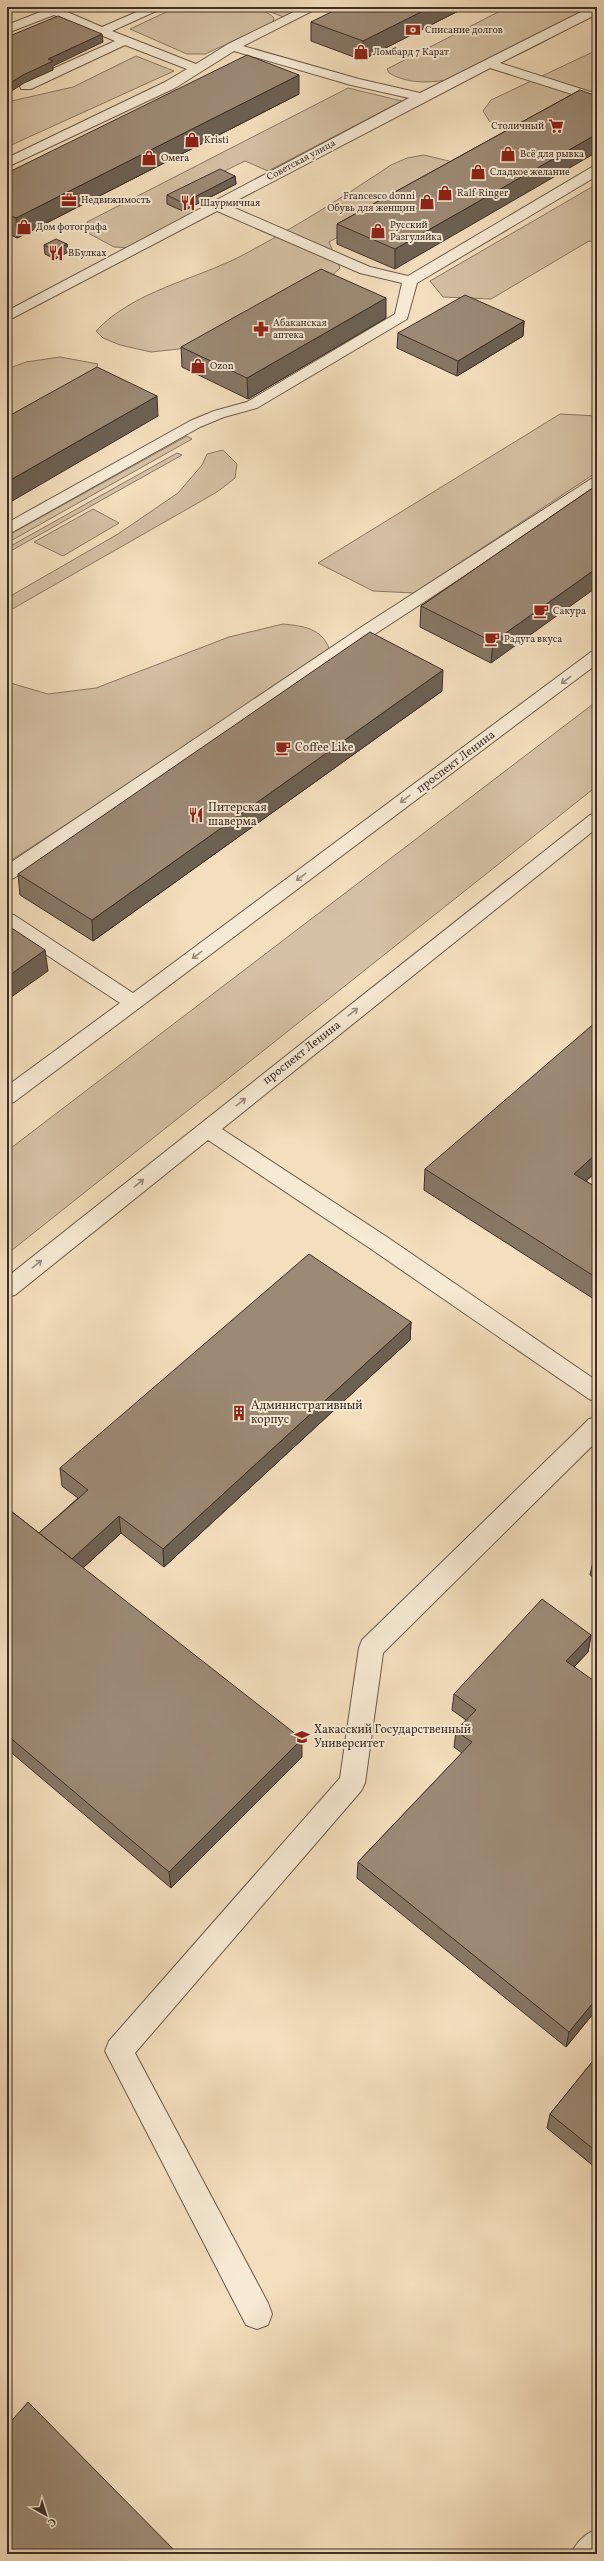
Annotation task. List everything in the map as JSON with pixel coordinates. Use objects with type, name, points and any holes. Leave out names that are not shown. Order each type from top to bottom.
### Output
[{"type":"street","points":[[102,30],[159,7]]},
{"type":"street","points":[[7,162],[170,85],[199,69],[232,47],[314,7]]},
{"type":"street","points":[[7,29],[59,9],[125,41],[199,69]]},
{"type":"street","name":"Советская улица","points":[[11,315],[422,97],[597,9]]},
{"type":"street","points":[[7,14],[25,21]]},
{"type":"street","points":[[26,86],[125,41]]},
{"type":"street","points":[[232,47],[356,82],[422,97]]},
{"type":"street","points":[[488,63],[597,98]]},
{"type":"street","points":[[216,206],[364,270],[410,281],[597,170]]},
{"type":"street","points":[[7,530],[195,424],[219,414],[252,405],[402,316],[410,281]]},
{"type":"street","points":[[7,298],[11,315]]},
{"type":"street","points":[[7,874],[369,630],[597,482]]},
{"type":"street","name":"проспект Ленина","points":[[7,1097],[597,656]]},
{"type":"street","name":"проспект Ленина","points":[[7,1289],[597,819]]},
{"type":"street","points":[[7,920],[133,1002]]},
{"type":"street","points":[[207,1129],[372,1238],[597,1393]]},
{"type":"street","points":[[257,2314],[119,2051],[352,1783],[371,1648],[597,1426]]},
{"type":"street","points":[[587,2554],[597,2545]]},
{"type":"shaded area","points":[[177,7],[243,7],[266,12],[274,18],[273,23],[205,54],[187,54],[130,29]]},
{"type":"shaded area","points":[[258,7],[317,7],[291,20]]},
{"type":"shaded area","points":[[508,7],[597,7],[597,13],[524,52],[495,65],[466,75],[438,81],[412,81],[389,73],[387,69]]},
{"type":"shaded area","points":[[597,50],[597,88],[521,125],[503,125],[490,122],[483,111],[491,100]]},
{"type":"shaded area","points":[[136,56],[174,71],[7,147],[7,102],[73,87]]},
{"type":"shaded area","points":[[348,88],[402,101],[268,171],[245,161],[168,199],[203,213],[136,248],[114,247],[88,233],[87,222]]},
{"type":"shaded area","points":[[424,155],[449,161],[455,166],[456,171],[329,242],[340,268],[327,280],[179,349],[151,352],[120,345],[103,338],[96,331],[111,317],[146,296],[243,255],[318,212],[391,165],[407,158]]},
{"type":"shaded area","points":[[597,184],[597,243],[589,241],[491,299],[443,297],[430,281]]},
{"type":"shaded area","points":[[60,357],[98,364],[95,372],[7,422],[7,369],[26,362]]},
{"type":"shaded area","points":[[560,414],[597,416],[597,472],[414,593],[373,591],[318,563]]},
{"type":"shaded area","points":[[187,436],[192,439],[7,543],[7,536]]},
{"type":"shaded area","points":[[223,450],[237,464],[235,478],[217,492],[7,612],[7,598],[118,534],[178,493],[202,465],[207,454]]},
{"type":"shaded area","points":[[177,453],[182,455],[7,553],[7,548]]},
{"type":"shaded area","points":[[93,509],[119,523],[63,556],[34,542]]},
{"type":"shaded area","points":[[283,624],[304,627],[316,632],[326,641],[329,648],[307,667],[7,863],[7,682],[48,694],[96,688],[229,637]]},
{"type":"shaded area","points":[[597,701],[597,786],[7,1254],[7,1151]]},
{"type":"building","points":[[341,7],[431,7],[363,41],[311,22]]},
{"type":"building","points":[[58,16],[102,34],[48,59],[53,61],[23,75],[7,85],[7,37]]},
{"type":"building","points":[[247,55],[299,75],[16,218],[7,214],[7,173]]},
{"type":"building","points":[[580,90],[597,96],[597,134],[395,249],[337,224]]},
{"type":"building","points":[[220,169],[235,176],[183,203],[167,195]]},
{"type":"building","points":[[56,239],[67,244],[55,250],[44,245]]},
{"type":"building","points":[[321,269],[386,298],[247,378],[181,347]]},
{"type":"building","points":[[465,295],[524,321],[458,361],[398,333]]},
{"type":"building","points":[[97,367],[157,396],[7,482],[7,417]]},
{"type":"building","points":[[597,485],[597,568],[493,642],[421,606]]},
{"type":"building","points":[[370,632],[443,670],[92,920],[18,874]]},
{"type":"building","points":[[7,925],[45,950],[7,977]]},
{"type":"building","points":[[597,1021],[597,1153],[574,1174],[597,1188],[597,1278],[425,1169]]},
{"type":"building","name":"Административный корпус","points":[[309,1254],[411,1322],[163,1549],[119,1516],[72,1559],[39,1533],[88,1490],[60,1468]]},
{"type":"building","points":[[7,1508],[302,1739],[169,1872],[7,1735]]},
{"type":"building","points":[[542,1599],[591,1635],[566,1661],[597,1683],[597,1998],[569,2032],[358,1862],[472,1742],[456,1731],[476,1710],[454,1694]]},
{"type":"building","points":[[597,2056],[597,2152],[550,2114]]},
{"type":"building","points":[[28,2402],[178,2554],[7,2554],[7,2426]]},
{"type":"place","name":"Списание долгов","points":[[413,30]]},
{"type":"place","name":"Ломбард 7 Карат","points":[[361,52]]},
{"type":"place","name":"Столичный","points":[[556,126]]},
{"type":"place","name":"Kristi","points":[[192,140]]},
{"type":"place","name":"Всё для рывка","points":[[508,154]]},
{"type":"place","name":"Омега","points":[[149,158]]},
{"type":"place","name":"Сладкое желание","points":[[478,172]]},
{"type":"place","name":"Ralf Ringer","points":[[445,193]]},
{"type":"place","name":"Недвижимость","points":[[69,200]]},
{"type":"place","name":"Francesco donni Обувь для женщин","points":[[427,202]]},
{"type":"place","name":"Шаурмичная","points":[[188,203]]},
{"type":"place","name":"Дом фотографа","points":[[24,227]]},
{"type":"place","name":"Русский Разгуляйка","points":[[378,231]]},
{"type":"place","name":"ВБулках","points":[[56,253]]},
{"type":"place","name":"Абаканская аптека","points":[[261,329]]},
{"type":"place","name":"Ozon","points":[[198,366]]},
{"type":"place","name":"Сакура","points":[[541,611]]},
{"type":"place","name":"Радуга вкуса","points":[[492,639]]},
{"type":"place","name":"Coffee Like","points":[[283,748]]},
{"type":"place","name":"Питерская шаверма","points":[[196,815]]},
{"type":"place","name":"Административный корпус","points":[[239,1413]]},
{"type":"place","name":"Хакасский Государственный Университет","points":[[302,1737]]}]
